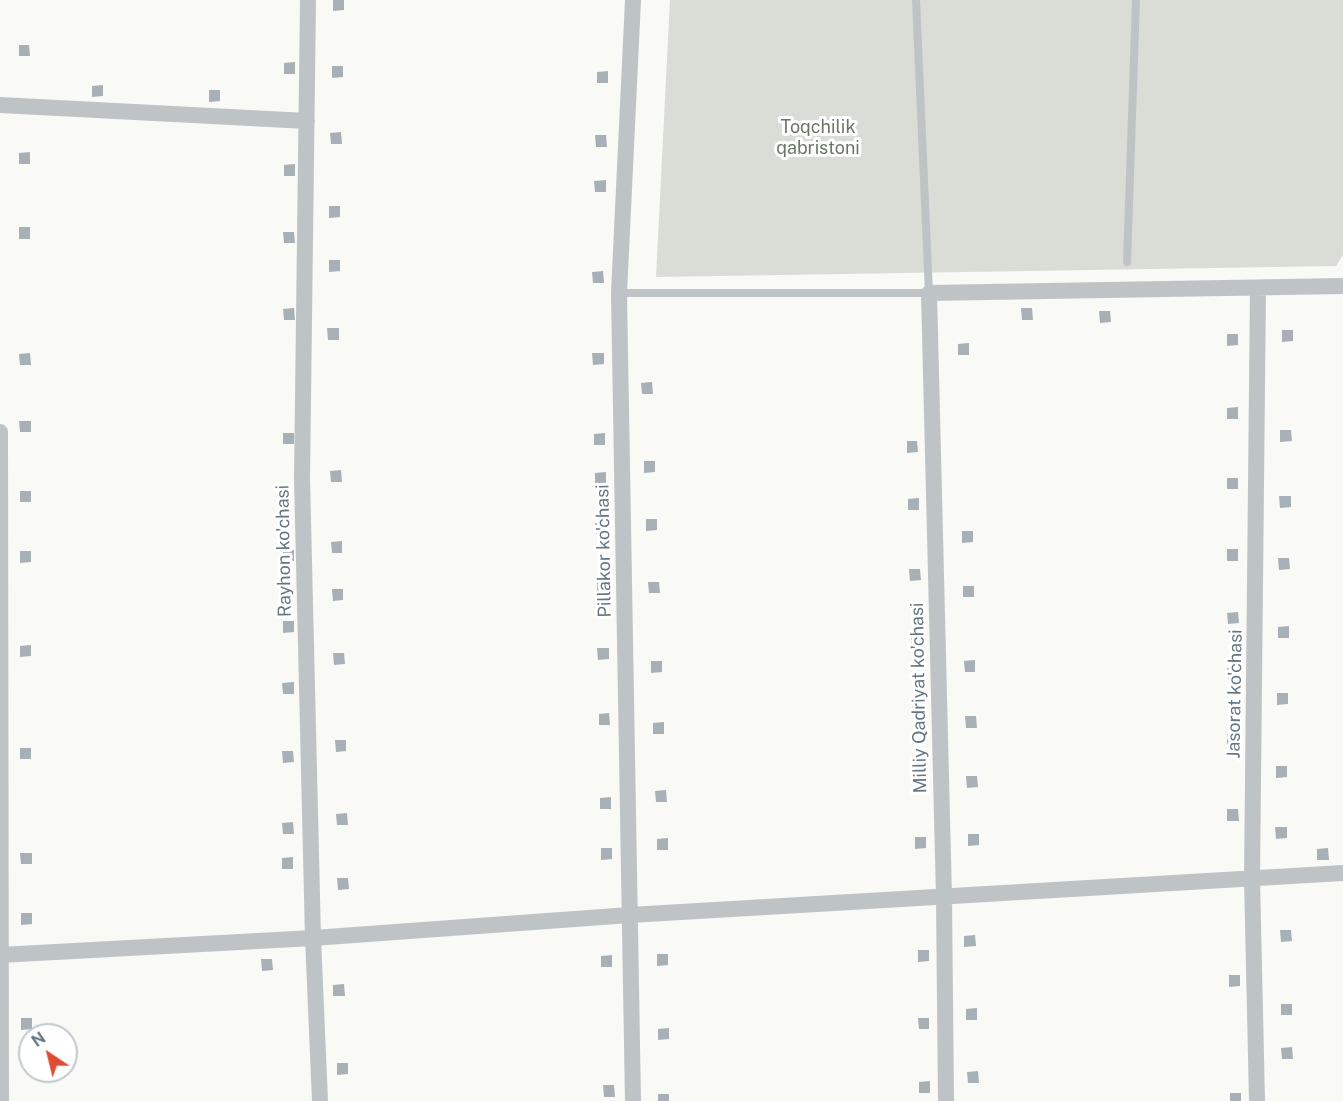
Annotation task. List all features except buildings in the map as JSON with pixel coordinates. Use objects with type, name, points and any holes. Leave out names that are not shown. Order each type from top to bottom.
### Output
[{"type":"street","name":"Rayhon ko'chasi","points":[[308,0],[302,478],[312,938],[320,1101]]},
{"type":"street","name":"Pillakor ko'chasi","points":[[633,0],[619,293],[633,1101]]},
{"type":"street","points":[[0,105],[307,121]]},
{"type":"street","points":[[928,293],[1343,286]]},
{"type":"street","name":"Jasorat ko'chasi","points":[[1257,1101],[1252,878],[1258,288]]},
{"type":"street","name":"Milliy Qadriyat ko'chasi","points":[[928,293],[944,897],[946,1101]]},
{"type":"street","points":[[0,432],[1,1101]]},
{"type":"street","points":[[1,955],[312,938],[630,915],[1343,873]]},
{"type":"lane","points":[[619,293],[928,293],[916,0]]},
{"type":"lane","points":[[1126,262],[1136,0]]},
{"type":"green space","name":"Toqchilik qabristoni","points":[[670,0],[1343,0],[1343,255],[1336,266],[656,277]]}]
